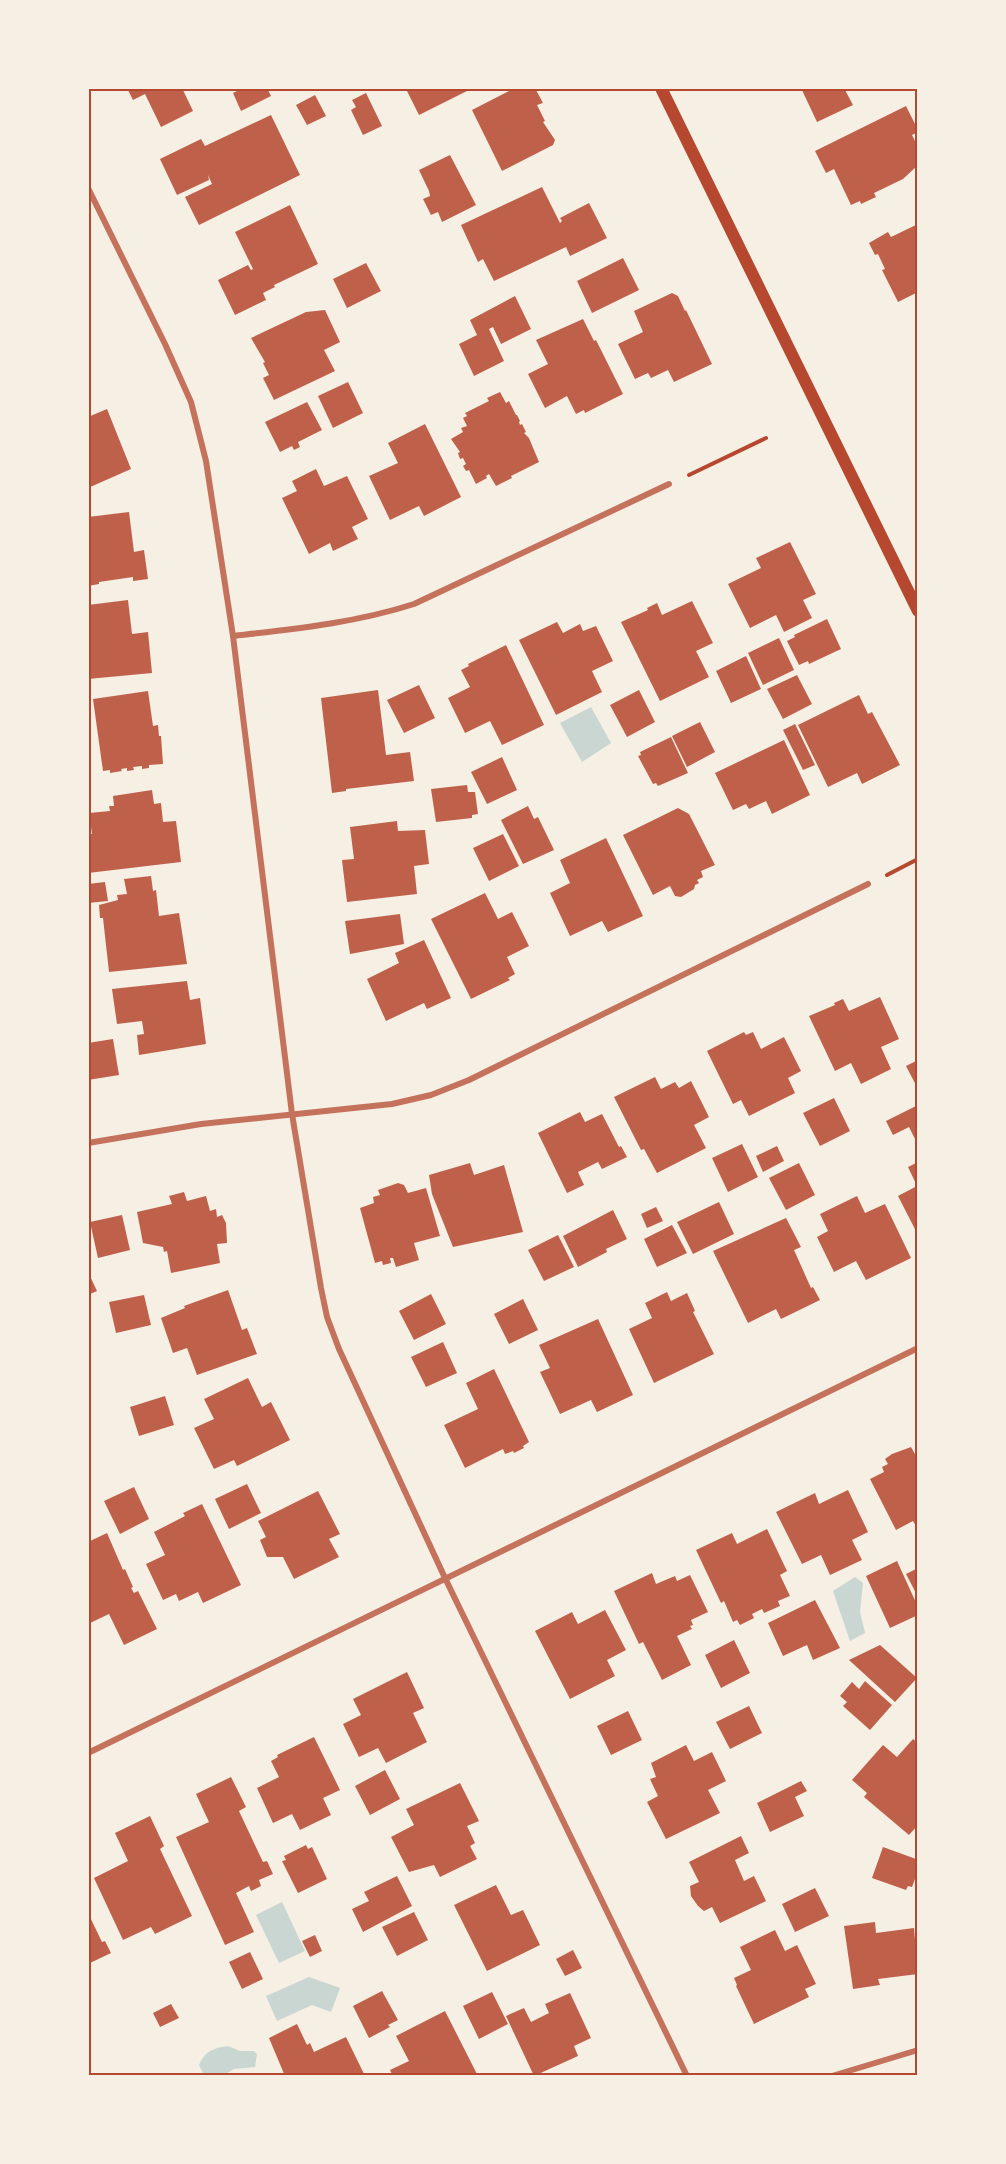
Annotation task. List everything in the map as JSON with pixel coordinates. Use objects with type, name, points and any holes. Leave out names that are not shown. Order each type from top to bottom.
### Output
[{"type":"main road","points":[[661,88],[918,611]]},
{"type":"street","points":[[88,188],[191,402],[206,461],[233,636],[292,1114],[327,1317],[339,1349],[445,1578],[687,2076]]},
{"type":"street","points":[[233,636],[348,622],[381,615],[414,604],[669,484]]},
{"type":"street","points":[[88,1143],[201,1124],[392,1104],[431,1095],[469,1080],[868,885]]},
{"type":"street","points":[[88,1753],[918,1348]]},
{"type":"street","points":[[832,2076],[918,2050]]},
{"type":"path","points":[[669,484],[766,438]]},
{"type":"path","points":[[868,885],[918,860]]},
{"type":"shaded area","points":[[591,707],[611,743],[582,762],[560,723]]},
{"type":"shaded area","points":[[855,1577],[863,1583],[860,1612],[865,1633],[850,1641],[833,1591]]},
{"type":"shaded area","points":[[282,1902],[305,1951],[279,1963],[256,1915]]},
{"type":"shaded area","points":[[309,1977],[340,1988],[331,2012],[312,2005],[277,2021],[266,1996]]},
{"type":"shaded area","points":[[228,2046],[240,2051],[254,2051],[257,2054],[255,2067],[234,2069],[224,2075],[204,2075],[199,2065],[204,2056],[214,2049]]},
{"type":"building","points":[[127,88],[182,88],[193,111],[161,127],[145,94],[133,100]]},
{"type":"building","points":[[243,88],[267,88],[271,96],[241,111],[233,93]]},
{"type":"building","points":[[413,88],[473,88],[419,115],[407,91]]},
{"type":"building","points":[[515,88],[535,88],[543,103],[537,105],[545,121],[543,122],[555,140],[553,145],[502,171],[472,110]]},
{"type":"building","points":[[801,88],[844,88],[853,105],[817,122]]},
{"type":"building","points":[[366,93],[382,126],[363,135],[351,110],[356,107],[352,100]]},
{"type":"building","points":[[315,95],[326,116],[307,125],[296,105]]},
{"type":"building","points":[[906,106],[918,130],[912,135],[918,147],[918,165],[903,179],[874,193],[876,197],[861,204],[860,201],[851,205],[834,169],[826,173],[815,151]]},
{"type":"building","points":[[271,115],[300,175],[199,225],[185,197],[212,184],[208,175],[209,180],[177,195],[160,159],[201,139],[205,146]]},
{"type":"building","points":[[450,155],[476,205],[442,222],[438,212],[431,215],[423,199],[430,196],[419,170]]},
{"type":"building","points":[[542,187],[560,223],[562,221],[560,218],[589,203],[607,238],[570,256],[566,247],[494,281],[483,259],[478,262],[461,225]]},
{"type":"building","points":[[290,205],[318,264],[274,285],[275,287],[263,293],[266,300],[235,315],[218,280],[248,265],[251,270],[253,269],[235,232]]},
{"type":"building","points":[[918,224],[918,292],[898,302],[882,270],[885,269],[878,254],[875,255],[869,243],[888,232],[891,237]]},
{"type":"building","points":[[623,258],[639,290],[592,313],[577,281]]},
{"type":"building","points":[[366,263],[381,291],[347,308],[333,279]]},
{"type":"building","points":[[672,293],[678,296],[686,310],[712,364],[674,382],[668,370],[651,378],[648,373],[635,379],[618,344],[643,332],[634,311]]},
{"type":"building","points":[[515,296],[531,329],[501,344],[493,327],[489,329],[504,361],[474,376],[459,344],[477,335],[470,320]]},
{"type":"building","points":[[325,310],[340,342],[324,350],[335,371],[274,400],[263,378],[269,375],[263,363],[265,362],[251,338],[306,312]]},
{"type":"building","points":[[583,319],[623,394],[585,413],[584,410],[576,414],[567,396],[545,408],[528,374],[548,364],[536,340]]},
{"type":"building","points":[[348,382],[363,413],[333,428],[318,396]]},
{"type":"building","points":[[500,392],[506,403],[509,401],[517,415],[539,462],[496,486],[489,474],[487,478],[476,484],[469,470],[466,471],[463,466],[466,464],[463,458],[460,459],[458,453],[460,452],[451,439],[463,432],[461,428],[467,426],[463,418],[467,416],[465,413],[489,401],[487,398]]},
{"type":"building","points":[[307,402],[322,430],[298,442],[300,447],[294,450],[292,446],[280,452],[265,422]]},
{"type":"building","points":[[107,409],[131,469],[88,488],[88,417]]},
{"type":"building","points":[[425,424],[461,497],[424,516],[419,506],[390,520],[369,476],[398,463],[388,443]]},
{"type":"building","points":[[316,469],[324,486],[347,476],[368,519],[352,527],[358,539],[333,551],[330,543],[309,554],[282,498],[297,491],[292,481]]},
{"type":"building","points":[[129,512],[134,552],[144,550],[148,579],[133,581],[133,577],[88,586],[88,517]]},
{"type":"building","points":[[790,542],[816,594],[803,600],[812,618],[784,632],[776,615],[750,628],[728,584],[761,568],[756,558]]},
{"type":"building","points":[[128,600],[132,634],[148,632],[152,673],[88,679],[88,605]]},
{"type":"building","points":[[692,601],[713,643],[696,651],[709,677],[660,701],[621,622],[648,610],[647,608],[657,603],[662,615]]},
{"type":"building","points":[[827,619],[841,649],[809,664],[808,661],[799,665],[787,641],[795,637],[794,635]]},
{"type":"building","points":[[557,622],[563,633],[580,624],[583,631],[596,626],[613,661],[592,671],[602,692],[556,715],[519,640]]},
{"type":"building","points":[[779,638],[794,670],[763,685],[748,653]]},
{"type":"building","points":[[506,645],[544,725],[502,745],[490,721],[465,733],[448,698],[470,687],[461,670],[469,666],[468,664]]},
{"type":"building","points":[[746,656],[761,689],[731,703],[716,671]]},
{"type":"building","points":[[797,675],[812,704],[783,719],[767,689]]},
{"type":"building","points":[[419,685],[435,718],[404,733],[387,700]]},
{"type":"building","points":[[378,690],[386,755],[410,752],[414,781],[346,789],[346,791],[332,793],[321,698]]},
{"type":"building","points":[[639,690],[655,722],[627,737],[610,705]]},
{"type":"building","points":[[148,691],[153,726],[158,725],[159,736],[161,736],[163,764],[149,765],[149,768],[142,769],[142,766],[133,767],[134,770],[127,771],[127,768],[121,769],[122,771],[110,773],[110,770],[103,771],[93,699]]},
{"type":"building","points":[[859,695],[868,714],[872,712],[900,765],[862,784],[857,773],[828,787],[798,725]]},
{"type":"building","points":[[700,722],[715,752],[687,767],[672,736]]},
{"type":"building","points":[[795,724],[815,765],[803,770],[783,730]]},
{"type":"building","points":[[671,737],[688,773],[658,786],[656,783],[653,784],[638,756],[641,755],[640,752]]},
{"type":"building","points":[[784,740],[810,795],[772,814],[766,801],[749,809],[746,804],[733,810],[715,773]]},
{"type":"building","points":[[502,757],[517,790],[487,804],[471,772]]},
{"type":"building","points":[[467,785],[468,792],[475,792],[478,814],[472,815],[472,818],[436,822],[431,789]]},
{"type":"building","points":[[152,790],[154,804],[161,803],[163,822],[176,821],[181,862],[88,873],[88,834],[92,834],[89,813],[110,811],[109,806],[114,806],[113,796]]},
{"type":"building","points":[[528,806],[534,819],[538,817],[554,850],[523,864],[501,820]]},
{"type":"building","points":[[678,808],[689,814],[715,865],[701,871],[703,877],[697,880],[699,883],[681,897],[675,896],[670,886],[653,895],[623,835]]},
{"type":"building","points":[[397,821],[398,831],[425,830],[429,864],[414,866],[417,894],[347,902],[342,860],[354,859],[350,827]]},
{"type":"building","points":[[503,834],[519,866],[489,881],[473,848]]},
{"type":"building","points":[[606,838],[643,916],[608,932],[602,921],[570,936],[550,893],[570,883],[560,860]]},
{"type":"building","points":[[151,876],[153,891],[156,890],[159,916],[179,913],[187,964],[109,972],[103,918],[100,918],[99,905],[118,900],[117,895],[127,894],[124,879]]},
{"type":"building","points":[[105,882],[108,901],[88,903],[88,884]]},
{"type":"building","points":[[485,893],[498,919],[512,912],[529,946],[507,957],[515,974],[508,978],[510,980],[471,999],[431,919]]},
{"type":"building","points":[[400,914],[404,944],[350,954],[345,921]]},
{"type":"building","points":[[424,940],[451,998],[427,1009],[424,1003],[386,1021],[367,979],[399,963],[395,953]]},
{"type":"building","points":[[187,981],[190,1000],[200,998],[206,1044],[139,1055],[137,1035],[144,1034],[142,1021],[117,1024],[112,989]]},
{"type":"building","points":[[880,997],[899,1039],[881,1047],[891,1069],[861,1084],[851,1063],[835,1071],[809,1016],[843,999],[849,1011]]},
{"type":"building","points":[[744,1032],[746,1035],[753,1032],[761,1049],[784,1037],[801,1071],[788,1078],[795,1093],[749,1116],[741,1100],[733,1104],[707,1051]]},
{"type":"building","points":[[113,1039],[119,1075],[88,1080],[88,1043]]},
{"type":"building","points":[[918,1060],[918,1089],[906,1066]]},
{"type":"building","points":[[655,1077],[661,1089],[675,1082],[679,1088],[691,1081],[709,1117],[694,1125],[706,1148],[657,1173],[644,1149],[641,1150],[614,1097]]},
{"type":"building","points":[[834,1098],[850,1131],[820,1146],[803,1113]]},
{"type":"building","points":[[918,1105],[918,1145],[909,1127],[893,1135],[886,1121]]},
{"type":"building","points":[[580,1112],[585,1122],[602,1114],[619,1147],[621,1146],[627,1157],[602,1169],[598,1162],[578,1172],[584,1185],[567,1193],[538,1133]]},
{"type":"building","points":[[742,1144],[758,1177],[728,1192],[712,1158]]},
{"type":"building","points":[[777,1146],[784,1161],[763,1172],[756,1156]]},
{"type":"building","points":[[918,1162],[918,1235],[898,1196],[917,1186],[908,1167]]},
{"type":"building","points":[[470,1163],[474,1175],[504,1165],[523,1232],[453,1247],[432,1194],[429,1175]]},
{"type":"building","points":[[799,1163],[815,1195],[786,1210],[769,1178]]},
{"type":"building","points":[[398,1183],[404,1185],[408,1193],[426,1188],[440,1236],[414,1243],[419,1260],[396,1267],[393,1258],[390,1258],[391,1263],[383,1265],[382,1261],[375,1263],[360,1208],[374,1203],[373,1197],[380,1195],[378,1190]]},
{"type":"building","points":[[184,1192],[187,1201],[206,1196],[210,1211],[216,1209],[217,1217],[222,1215],[226,1223],[227,1243],[217,1244],[220,1263],[171,1273],[167,1251],[164,1252],[163,1247],[143,1243],[137,1212],[172,1204],[169,1196]]},
{"type":"building","points":[[857,1196],[865,1213],[885,1204],[911,1258],[866,1280],[856,1261],[834,1272],[817,1237],[828,1231],[820,1214]]},
{"type":"building","points":[[719,1202],[734,1234],[693,1254],[677,1222]]},
{"type":"building","points":[[656,1207],[663,1221],[647,1228],[641,1214]]},
{"type":"building","points":[[613,1210],[627,1239],[578,1267],[563,1236]]},
{"type":"building","points":[[122,1215],[130,1250],[98,1258],[90,1222]]},
{"type":"building","points":[[786,1218],[801,1247],[794,1250],[811,1288],[813,1287],[820,1300],[781,1319],[776,1309],[748,1323],[713,1251]]},
{"type":"building","points":[[672,1225],[687,1253],[657,1267],[644,1239]]},
{"type":"building","points":[[558,1235],[574,1267],[544,1281],[528,1250]]},
{"type":"building","points":[[88,1272],[97,1291],[88,1295]]},
{"type":"building","points":[[228,1290],[242,1330],[247,1328],[257,1354],[197,1375],[187,1348],[173,1353],[161,1318],[185,1308],[184,1306]]},
{"type":"building","points":[[667,1292],[671,1301],[687,1293],[695,1311],[693,1312],[714,1354],[654,1383],[629,1329],[652,1318],[645,1303]]},
{"type":"building","points":[[431,1294],[446,1324],[414,1340],[399,1311]]},
{"type":"building","points":[[144,1295],[151,1325],[116,1333],[109,1302]]},
{"type":"building","points":[[523,1299],[538,1330],[509,1344],[494,1314]]},
{"type":"building","points":[[598,1319],[633,1395],[597,1412],[591,1400],[560,1414],[540,1372],[550,1368],[539,1345]]},
{"type":"building","points":[[443,1342],[457,1373],[426,1387],[411,1357]]},
{"type":"building","points":[[494,1369],[529,1442],[523,1446],[524,1448],[514,1453],[513,1451],[505,1454],[503,1449],[465,1468],[444,1425],[478,1409],[466,1383]]},
{"type":"building","points":[[248,1378],[262,1407],[271,1402],[290,1440],[237,1466],[234,1460],[214,1469],[194,1428],[214,1419],[204,1399]]},
{"type":"building","points":[[165,1396],[174,1425],[139,1436],[130,1407]]},
{"type":"building","points":[[911,1447],[916,1456],[918,1455],[918,1525],[916,1526],[913,1521],[896,1530],[870,1479],[884,1472],[882,1467],[888,1464],[885,1459]]},
{"type":"building","points":[[247,1484],[261,1513],[229,1529],[215,1499]]},
{"type":"building","points":[[134,1487],[149,1519],[120,1534],[104,1501]]},
{"type":"building","points":[[848,1490],[868,1532],[852,1540],[862,1560],[830,1575],[821,1555],[802,1564],[776,1512],[815,1493],[819,1504]]},
{"type":"building","points":[[318,1491],[340,1534],[329,1539],[339,1557],[294,1579],[283,1557],[267,1557],[260,1540],[266,1537],[258,1521]]},
{"type":"building","points":[[202,1504],[241,1585],[203,1603],[198,1592],[179,1601],[176,1594],[163,1600],[146,1564],[165,1555],[154,1532]]},
{"type":"building","points":[[767,1529],[787,1571],[780,1575],[790,1596],[778,1601],[780,1606],[764,1613],[762,1609],[752,1614],[754,1618],[740,1625],[737,1620],[733,1622],[724,1601],[721,1603],[696,1550],[732,1533],[737,1544]]},
{"type":"building","points":[[107,1533],[133,1587],[131,1588],[134,1593],[138,1591],[157,1629],[124,1645],[109,1614],[88,1624],[88,1542]]},
{"type":"building","points":[[897,1561],[918,1607],[918,1615],[890,1628],[866,1576]]},
{"type":"building","points":[[918,1568],[918,1597],[906,1574]]},
{"type":"building","points":[[652,1573],[656,1584],[675,1576],[677,1581],[690,1575],[708,1612],[691,1620],[692,1629],[677,1636],[691,1665],[662,1680],[643,1642],[639,1644],[614,1591]]},
{"type":"building","points":[[815,1600],[840,1648],[813,1660],[807,1645],[783,1656],[768,1623]]},
{"type":"building","points":[[605,1610],[626,1650],[607,1660],[615,1676],[570,1699],[535,1631],[572,1612],[578,1624]]},
{"type":"building","points":[[734,1640],[750,1673],[721,1688],[705,1655]]},
{"type":"building","points":[[880,1645],[917,1678],[895,1702],[849,1660]]},
{"type":"building","points":[[407,1672],[424,1708],[413,1713],[427,1742],[386,1763],[378,1748],[359,1757],[343,1724],[361,1715],[353,1699]]},
{"type":"building","points":[[865,1681],[892,1705],[870,1730],[843,1706],[847,1702],[840,1696],[852,1682],[859,1689]]},
{"type":"building","points":[[749,1706],[762,1733],[730,1749],[716,1722]]},
{"type":"building","points":[[628,1711],[642,1740],[611,1755],[597,1726]]},
{"type":"building","points":[[314,1737],[340,1790],[323,1798],[331,1815],[300,1830],[292,1814],[273,1823],[257,1788],[279,1777],[271,1761],[278,1757],[277,1755]]},
{"type":"building","points":[[913,1739],[918,1743],[918,1825],[909,1835],[864,1797],[867,1793],[852,1780],[883,1745],[897,1757]]},
{"type":"building","points":[[686,1745],[694,1761],[712,1752],[726,1781],[708,1790],[720,1813],[666,1839],[647,1802],[658,1796],[650,1779],[656,1777],[651,1763]]},
{"type":"building","points":[[385,1770],[400,1799],[370,1815],[355,1786]]},
{"type":"building","points":[[231,1777],[246,1807],[239,1811],[263,1862],[267,1861],[273,1874],[259,1880],[261,1886],[251,1891],[249,1886],[236,1893],[254,1932],[225,1945],[176,1837],[209,1822],[196,1794]]},
{"type":"building","points":[[801,1781],[807,1791],[795,1797],[804,1816],[770,1832],[757,1803]]},
{"type":"building","points":[[460,1783],[479,1821],[467,1826],[475,1843],[470,1846],[477,1859],[440,1877],[434,1865],[409,1872],[391,1837],[414,1825],[406,1809]]},
{"type":"building","points":[[150,1816],[164,1846],[160,1849],[192,1916],[155,1934],[151,1927],[123,1940],[94,1878],[128,1861],[115,1833]]},
{"type":"building","points":[[741,1836],[749,1853],[735,1860],[744,1881],[754,1876],[766,1901],[720,1923],[712,1907],[704,1911],[691,1896],[690,1886],[699,1882],[689,1862]]},
{"type":"building","points":[[306,1845],[308,1849],[312,1847],[327,1879],[298,1893],[282,1861],[286,1860],[284,1856]]},
{"type":"building","points":[[883,1847],[916,1859],[918,1871],[912,1887],[908,1886],[906,1890],[872,1878]]},
{"type":"building","points":[[397,1876],[412,1906],[363,1932],[352,1909],[369,1901],[364,1892]]},
{"type":"building","points":[[496,1885],[511,1915],[523,1910],[540,1945],[487,1971],[454,1905]]},
{"type":"building","points":[[815,1888],[829,1916],[795,1932],[782,1904]]},
{"type":"building","points":[[414,1912],[428,1940],[397,1956],[382,1927]]},
{"type":"building","points":[[88,1913],[102,1942],[105,1941],[111,1953],[88,1964]]},
{"type":"building","points":[[875,1922],[876,1933],[914,1928],[918,1974],[878,1979],[880,1985],[853,1989],[844,1926]]},
{"type":"building","points":[[775,1930],[785,1951],[797,1945],[816,1984],[805,1989],[809,1997],[754,2024],[734,1978],[751,1970],[740,1947]]},
{"type":"building","points":[[315,1935],[322,1951],[310,1957],[302,1941]]},
{"type":"building","points":[[573,1950],[582,1968],[565,1976],[556,1959]]},
{"type":"building","points":[[250,1952],[263,1979],[242,1989],[229,1962]]},
{"type":"building","points":[[382,1991],[398,2020],[369,2038],[353,2006]]},
{"type":"building","points":[[492,1992],[508,2024],[479,2039],[463,2006]]},
{"type":"building","points":[[570,1993],[591,2038],[574,2046],[578,2056],[534,2076],[506,2016],[524,2008],[531,2022],[549,2013],[545,2004]]},
{"type":"building","points":[[171,2004],[179,2018],[160,2027],[153,2013]]},
{"type":"building","points":[[445,2011],[478,2076],[393,2076],[390,2070],[409,2061],[396,2036]]},
{"type":"building","points":[[297,2024],[307,2045],[310,2043],[314,2052],[346,2037],[365,2076],[285,2076],[269,2038]]}]
